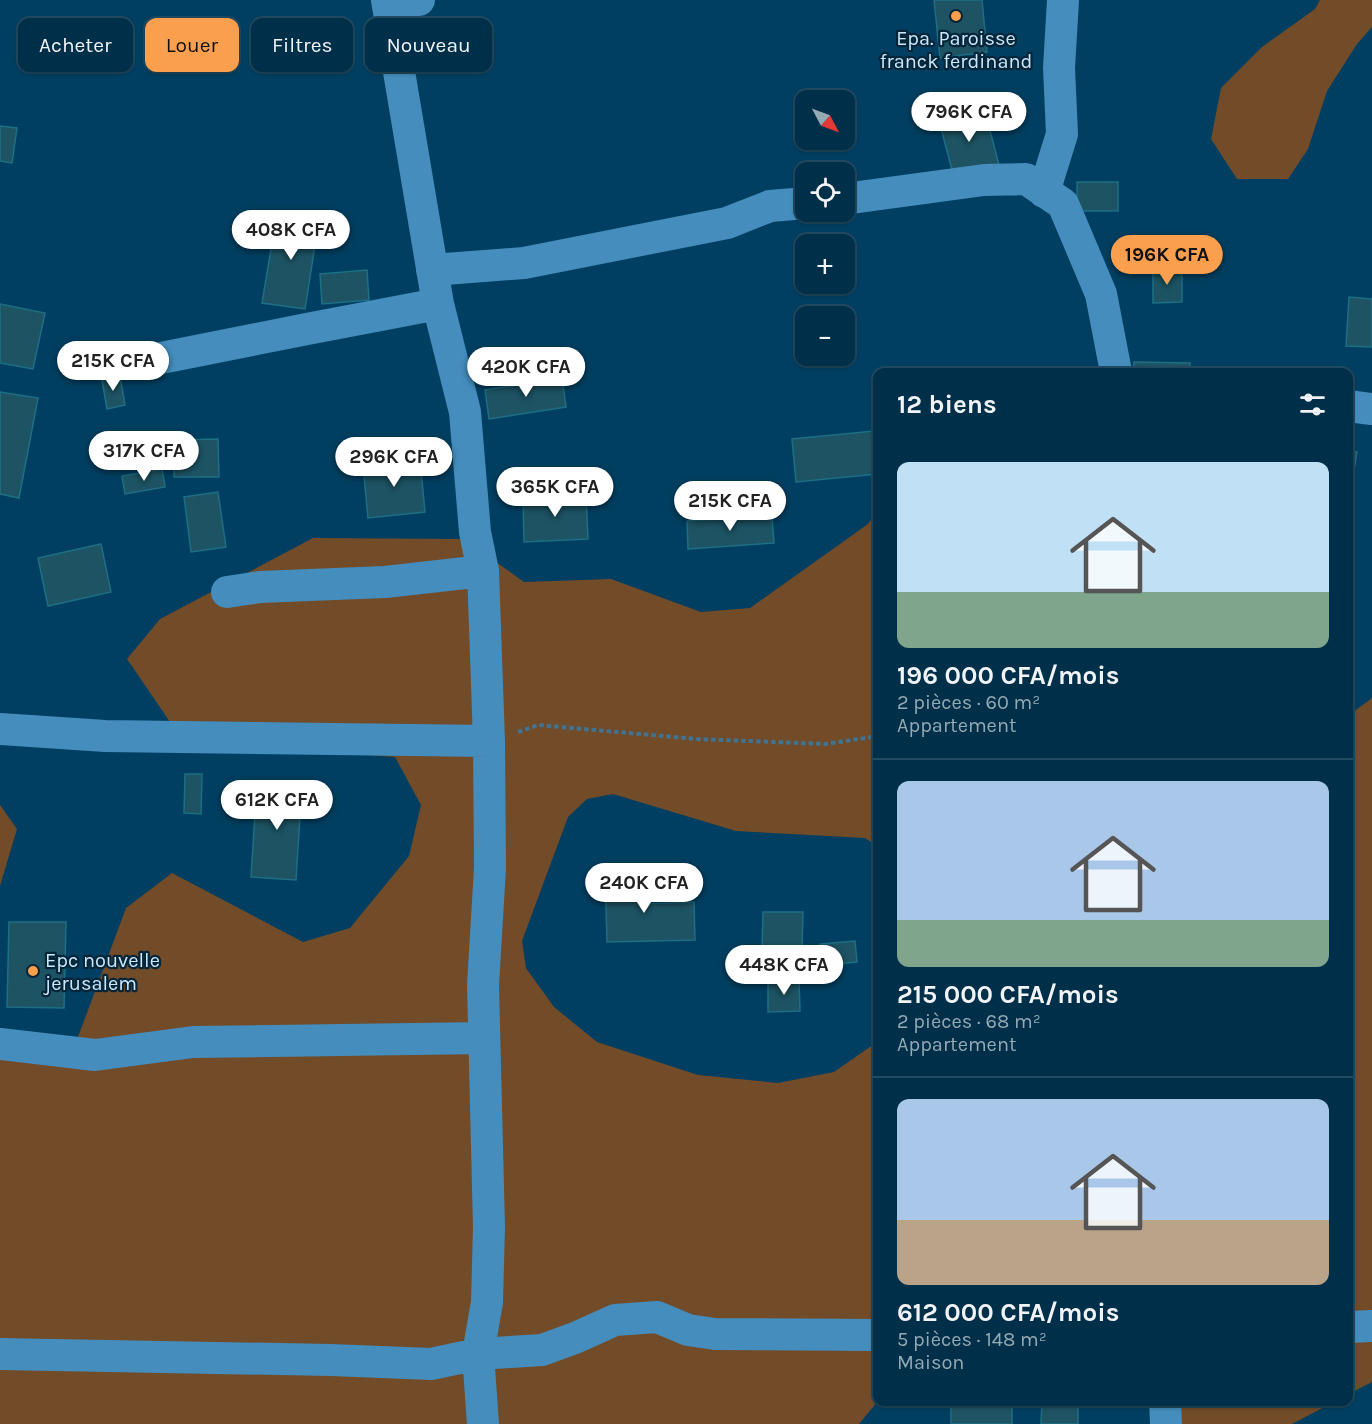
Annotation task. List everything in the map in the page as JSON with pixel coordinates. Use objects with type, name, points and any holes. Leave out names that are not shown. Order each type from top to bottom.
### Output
[{"type":"street","points":[[419,0],[387,2],[438,304],[465,412],[476,532],[483,571],[489,741],[490,868],[483,985],[489,1238],[487,1302],[478,1354],[483,1424]]},
{"type":"street","points":[[1044,192],[1062,134],[1059,68],[1063,0]]},
{"type":"street","points":[[855,198],[984,180],[1026,179],[1063,204],[1101,294],[1115,368]]},
{"type":"street","points":[[432,270],[524,263],[727,223],[770,206],[795,204]]},
{"type":"street","points":[[131,364],[438,304]]},
{"type":"street","points":[[1353,407],[1372,409]]},
{"type":"street","points":[[227,592],[260,587],[385,582],[483,571]]},
{"type":"street","points":[[0,729],[105,736],[489,741]]},
{"type":"street","points":[[0,1044],[95,1055],[193,1042],[484,1038]]},
{"type":"street","points":[[0,1354],[431,1364],[478,1354],[542,1350],[615,1320],[657,1317],[688,1330],[715,1334],[873,1335]]},
{"type":"street","points":[[1353,1327],[1372,1326]]},
{"type":"street","points":[[1166,1406],[1166,1424]]},
{"type":"path","points":[[489,741],[538,725],[697,740],[826,744],[873,737]]},
{"type":"shaded area","points":[[1320,0],[1372,0],[1372,27],[1357,44],[1327,91],[1308,149],[1288,179],[1237,179],[1211,139],[1221,88],[1262,47],[1315,9]]},
{"type":"shaded area","points":[[873,517],[873,843],[865,838],[736,831],[613,794],[587,799],[568,817],[522,941],[526,968],[554,1007],[597,1042],[698,1075],[778,1083],[834,1072],[873,1045],[874,1406],[859,1424],[0,1424],[0,1035],[75,1045],[126,908],[172,873],[303,942],[350,928],[409,856],[421,805],[395,757],[183,741],[127,659],[160,619],[313,538],[464,539],[524,582],[611,579],[701,612],[750,608],[868,524]]},
{"type":"shaded area","points":[[1372,698],[1372,1382],[1353,1392],[1353,712]]},
{"type":"shaded area","points":[[0,805],[17,829],[0,886]]},
{"type":"shaded area","points":[[1168,1406],[1326,1406],[1292,1424],[1162,1424]]},
{"type":"building","points":[[934,0],[982,0],[987,52],[940,58]]},
{"type":"building","points":[[984,108],[999,165],[954,177],[939,121]]},
{"type":"building","points":[[0,126],[17,128],[12,163],[0,161]]},
{"type":"building","points":[[1077,182],[1118,182],[1118,211],[1077,211]]},
{"type":"building","points":[[277,213],[319,220],[305,309],[262,303]]},
{"type":"building","points":[[1153,269],[1182,269],[1182,302],[1153,303]]},
{"type":"building","points":[[367,270],[369,300],[322,304],[320,274]]},
{"type":"building","points":[[1349,297],[1372,299],[1372,347],[1346,346]]},
{"type":"building","points":[[0,304],[45,313],[33,369],[0,363]]},
{"type":"building","points":[[1134,362],[1190,363],[1190,368],[1133,368]]},
{"type":"building","points":[[120,376],[125,405],[107,409],[102,380]]},
{"type":"building","points":[[562,378],[566,407],[489,419],[485,390]]},
{"type":"building","points":[[0,392],[38,398],[19,498],[0,494]]},
{"type":"building","points":[[873,431],[873,474],[796,482],[792,439]]},
{"type":"building","points":[[218,439],[219,477],[174,477],[174,440]]},
{"type":"building","points":[[1353,451],[1357,452],[1353,476]]},
{"type":"building","points":[[420,459],[425,512],[368,518],[363,465]]},
{"type":"building","points":[[162,469],[165,487],[125,494],[122,476]]},
{"type":"building","points":[[218,492],[226,547],[191,552],[184,497]]},
{"type":"building","points":[[586,494],[588,539],[524,542],[523,497]]},
{"type":"building","points":[[772,516],[774,543],[688,549],[687,521]]},
{"type":"building","points":[[101,544],[111,592],[48,606],[38,558]]},
{"type":"building","points":[[185,774],[202,774],[201,814],[184,813]]},
{"type":"building","points":[[257,782],[302,784],[296,880],[251,877]]},
{"type":"building","points":[[641,874],[641,904],[694,902],[695,940],[607,942],[605,875]]},
{"type":"building","points":[[763,912],[803,912],[802,950],[762,950]]},
{"type":"building","points":[[9,922],[66,922],[64,1008],[7,1007]]},
{"type":"building","points":[[855,941],[857,962],[822,965],[820,944]]},
{"type":"building","points":[[799,979],[800,1011],[768,1012],[768,980]]},
{"type":"building","points":[[951,1406],[1012,1406],[1012,1424],[951,1424]]},
{"type":"building","points":[[1042,1406],[1078,1406],[1078,1424],[1041,1424]]},
{"type":"place","name":"Epa. Paroisse franck ferdinand","points":[[956,16]]},
{"type":"place","name":"Epc nouvelle jerusalem","points":[[33,971]]}]
